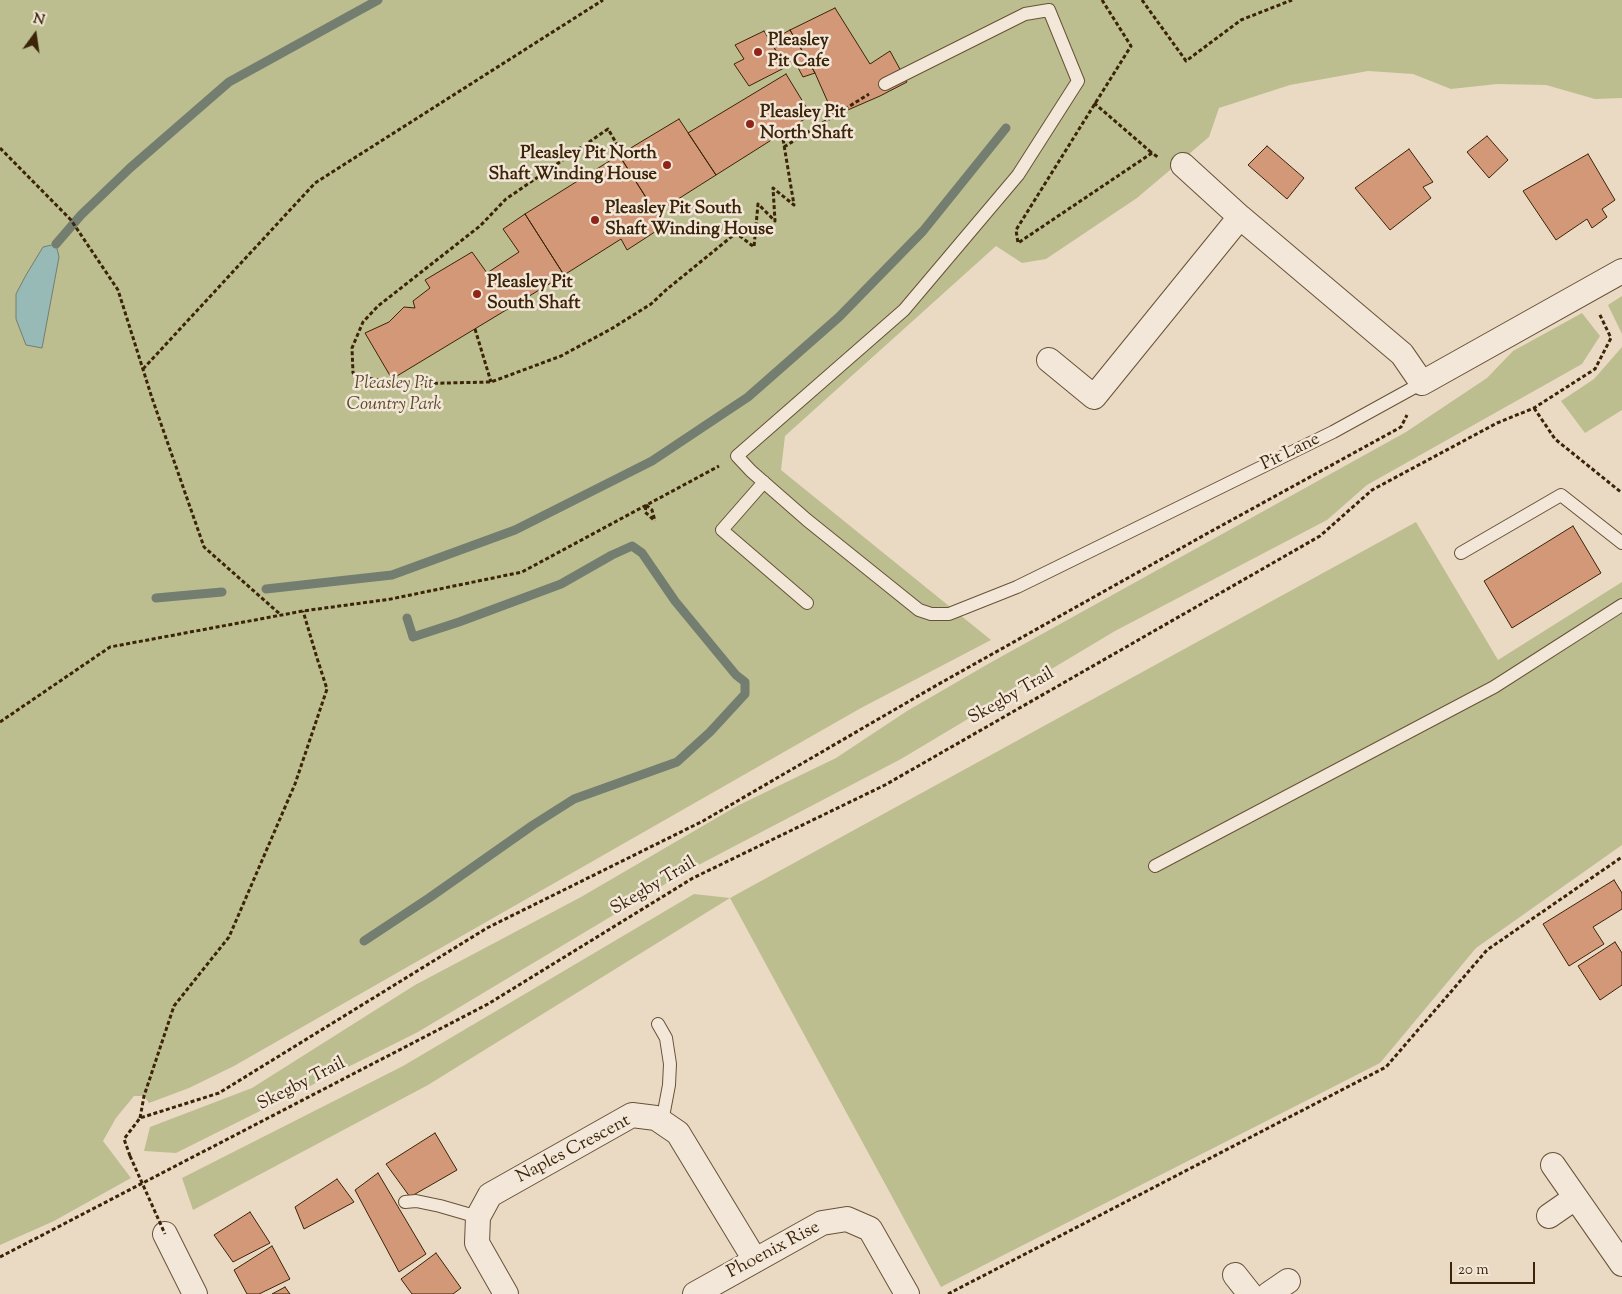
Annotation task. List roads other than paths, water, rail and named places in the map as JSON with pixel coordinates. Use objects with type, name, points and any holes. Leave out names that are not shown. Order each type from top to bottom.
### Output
[{"type":"street","points":[[1184,165],[1240,216],[1402,354],[1422,383]]},
{"type":"street","points":[[1049,360],[1094,397],[1240,216]]},
{"type":"street","name":"Pit Lane","points":[[1422,383],[1622,271]]},
{"type":"street","name":"Naples Crescent","points":[[506,1294],[477,1243],[478,1217],[490,1195],[632,1115],[656,1118],[678,1133],[755,1260]]},
{"type":"street","points":[[1553,1165],[1622,1264]]},
{"type":"street","points":[[1549,1216],[1576,1198]]},
{"type":"street","name":"Phoenix Rise","points":[[695,1294],[822,1223],[847,1219],[870,1229],[907,1294]]},
{"type":"street","points":[[165,1234],[195,1294]]},
{"type":"street","points":[[1235,1275],[1250,1294]]},
{"type":"lane","points":[[807,603],[722,530],[764,482],[737,456],[904,310],[1018,175],[1078,81],[1049,10],[1025,14],[885,84]]},
{"type":"lane","name":"Pit Lane","points":[[764,482],[807,520],[919,610],[931,614],[949,614],[1017,587],[1333,432],[1422,383]]},
{"type":"lane","points":[[1461,553],[1562,495],[1622,542]]},
{"type":"lane","points":[[1155,866],[1494,687],[1622,605]]},
{"type":"lane","points":[[658,1024],[666,1038],[670,1064],[669,1085],[662,1122]]},
{"type":"lane","points":[[405,1202],[416,1201],[478,1217]]},
{"type":"water","points":[[56,244],[59,257],[42,348],[26,345],[16,319],[16,294],[43,247]]},
{"type":"waterway","points":[[56,244],[81,215],[130,168],[229,82],[378,0]]},
{"type":"waterway","points":[[266,589],[392,575],[515,530],[652,461],[748,397],[839,317],[923,231],[1006,128]]},
{"type":"waterway","points":[[364,941],[574,799],[677,762],[710,732],[745,694],[745,682],[736,675],[675,601],[642,553],[632,546],[612,555],[561,584],[413,637],[407,618]]},
{"type":"waterway","points":[[156,598],[222,592]]},
{"type":"place","name":"Pleasley Pit Cafe","points":[[758,52]]},
{"type":"place","name":"Pleasley Pit North Shaft","points":[[750,124]]},
{"type":"place","name":"Pleasley Pit North Shaft Winding House","points":[[667,165]]},
{"type":"place","name":"Pleasley Pit South Shaft Winding House","points":[[595,220]]},
{"type":"place","name":"Pleasley Pit South Shaft","points":[[477,294]]},
{"type":"park label","name":"Pleasley Pit Country Park","points":[[394,395]]}]
